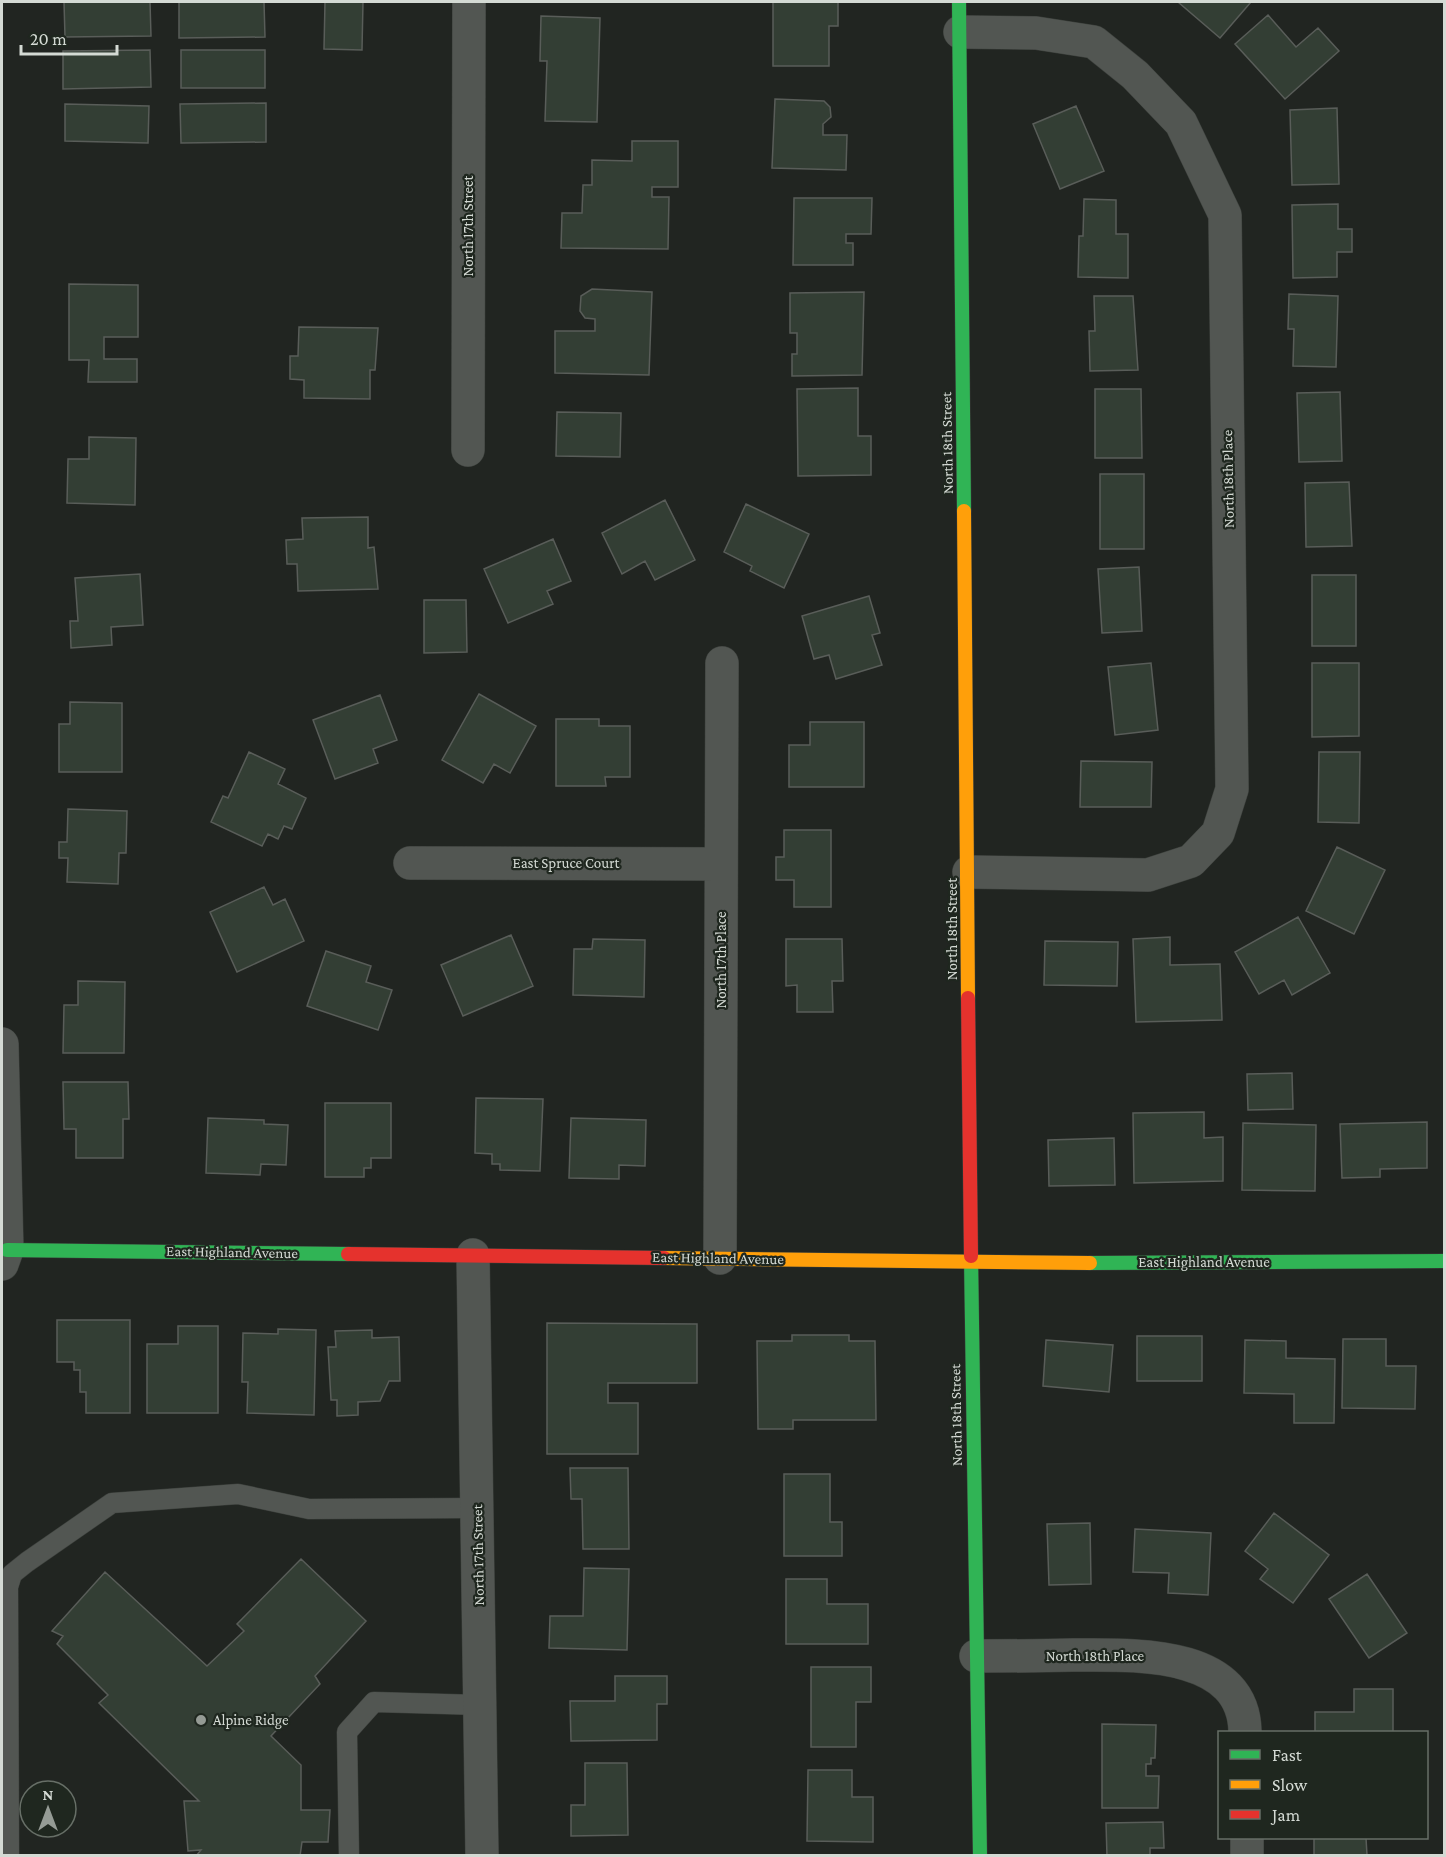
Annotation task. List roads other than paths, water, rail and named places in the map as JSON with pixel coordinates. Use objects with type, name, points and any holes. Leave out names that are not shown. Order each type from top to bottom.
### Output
[{"type":"street","name":"North 17th Street","points":[[468,450],[469,2]]},
{"type":"street","name":"North 18th Place","points":[[959,17],[1094,42],[1136,75],[1181,123],[1225,215],[1232,789],[1218,833],[1191,861],[1148,875],[969,872]]},
{"type":"street","name":"North 18th Street","points":[[959,17],[971,1261],[980,1856]]},
{"type":"street","name":"North 17th Place","points":[[720,1258],[722,663]]},
{"type":"street","name":"East Spruce Court","points":[[410,862],[721,864]]},
{"type":"street","points":[[2,1044],[4,1257]]},
{"type":"street","name":"North 17th Street","points":[[473,1255],[482,1856]]},
{"type":"street","name":"East Highland Avenue","points":[[4,1257],[473,1255],[971,1261],[1444,1261]]},
{"type":"street","name":"North 18th Place","points":[[976,1656],[1150,1655],[1195,1667],[1223,1682],[1245,1714],[1245,1731]]},
{"type":"street","points":[[1247,1839],[1247,1856]]},
{"type":"lane","points":[[9,1856],[8,1587],[12,1574],[27,1562],[112,1503],[238,1494],[309,1509],[477,1508]]},
{"type":"lane","points":[[349,1856],[347,1732],[374,1702],[480,1705]]},
{"type":"place","name":"Alpine Ridge","points":[[201,1720]]}]
